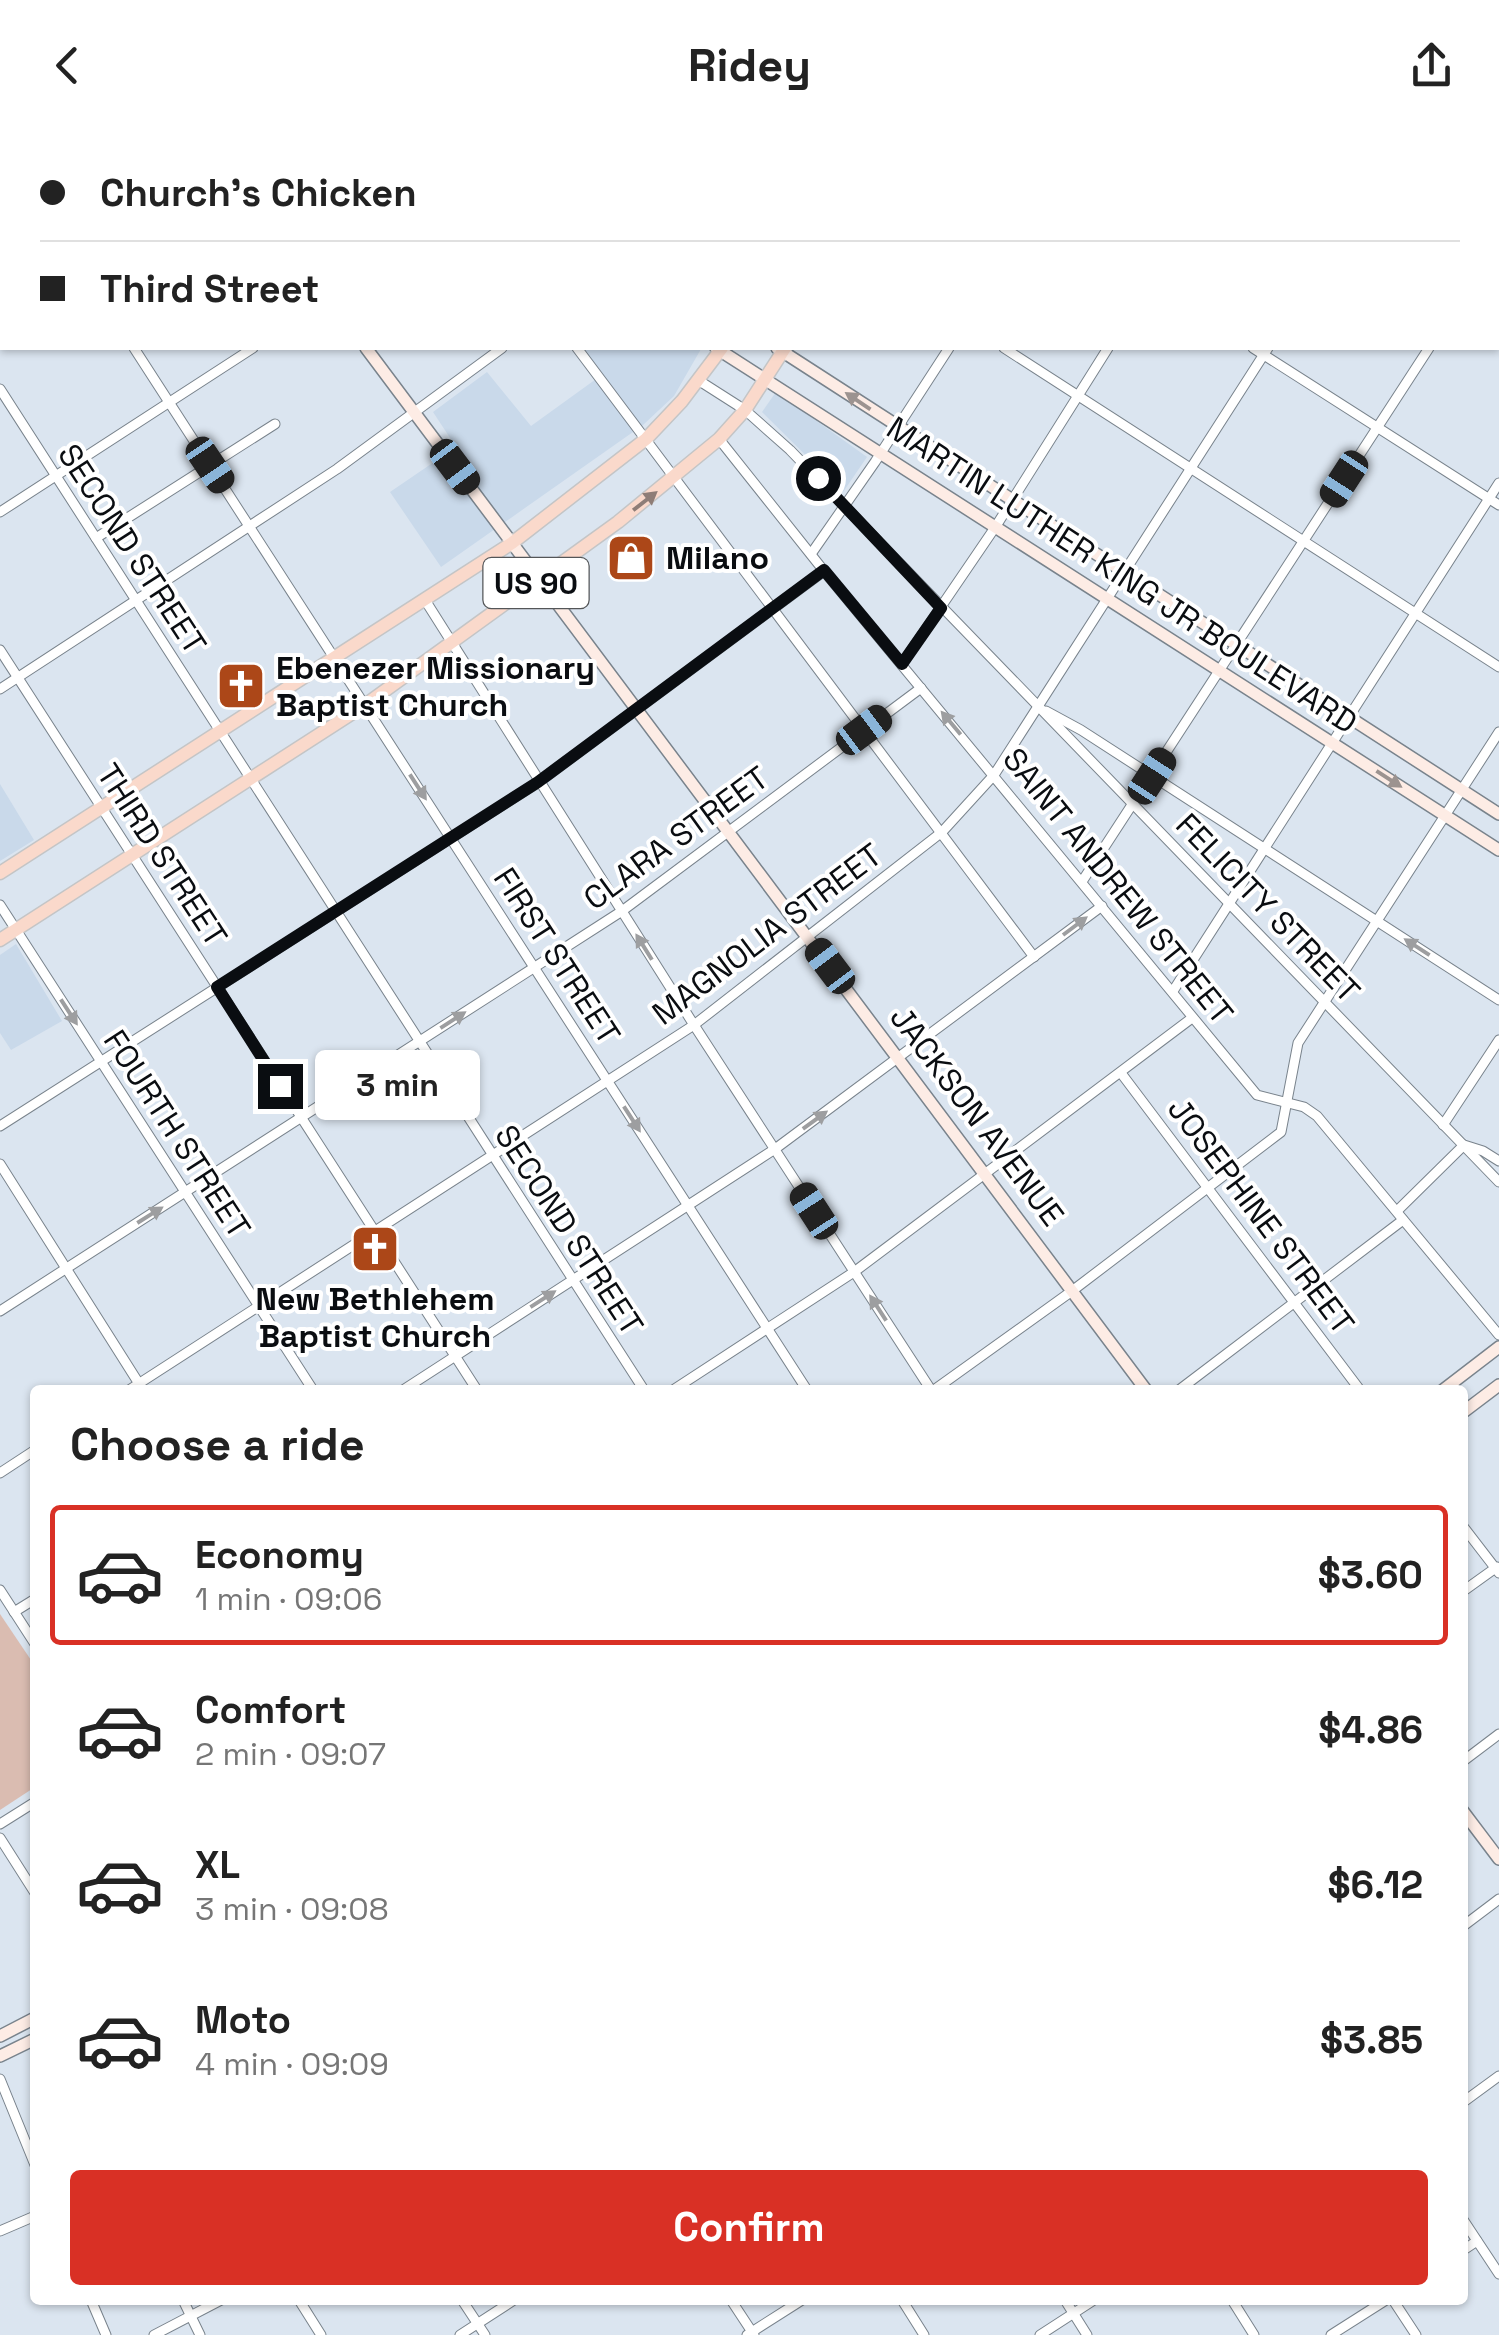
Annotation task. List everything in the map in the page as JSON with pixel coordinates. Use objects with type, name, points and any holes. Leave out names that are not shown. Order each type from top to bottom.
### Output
[{"type":"main road","name":"US 90","points":[[0,874],[512,542],[646,439],[698,380],[718,350]]},
{"type":"main road","name":"US 90","points":[[0,940],[365,706],[540,580],[675,478],[719,439],[746,410],[781,350]]},
{"type":"street","name":"FIRST STREET","points":[[135,350],[804,1385]]},
{"type":"street","points":[[0,512],[250,350]]},
{"type":"street","name":"JACKSON AVENUE","points":[[367,350],[1142,1385]]},
{"type":"street","points":[[0,689],[251,527],[415,414],[499,350]]},
{"type":"street","points":[[579,350],[1034,957]]},
{"type":"street","name":"MARTIN LUTHER KING JR BOULEVARD","points":[[722,350],[1499,850]]},
{"type":"street","name":"MARTIN LUTHER KING JR BOULEVARD","points":[[783,350],[1499,814]]},
{"type":"street","points":[[811,554],[948,350]]},
{"type":"street","points":[[1007,350],[1499,667]]},
{"type":"street","points":[[902,664],[996,526],[1107,350]]},
{"type":"street","points":[[1082,880],[1427,350]]},
{"type":"street","points":[[1265,351],[1499,506]]},
{"type":"street","name":"MAGNOLIA STREET","points":[[144,1385],[258,1306],[694,1025],[942,832],[994,774],[1265,351]]},
{"type":"street","name":"FELICITY STREET","points":[[698,380],[746,410],[845,507],[1499,1182]]},
{"type":"street","name":"SECOND STREET","points":[[0,389],[641,1385]]},
{"type":"street","points":[[96,538],[276,424]]},
{"type":"street","name":"SAINT ANDREW STREET","points":[[719,439],[1257,1095],[1318,1116],[1499,1335]]},
{"type":"street","points":[[1173,991],[1499,483]]},
{"type":"street","points":[[0,1126],[538,782],[824,570]]},
{"type":"street","points":[[424,600],[929,1385]]},
{"type":"street","name":"THIRD STREET","points":[[0,650],[473,1385]]},
{"type":"street","name":"CLARA STREET","points":[[0,1312],[622,911],[921,688]]},
{"type":"street","points":[[1037,707],[1081,730],[1499,1000]]},
{"type":"street","points":[[939,1385],[1072,1291],[1275,1138],[1284,1123],[1294,1052],[1499,732]]},
{"type":"street","name":"FOURTH STREET","points":[[0,905],[310,1385]]},
{"type":"street","points":[[411,1385],[775,1150],[1102,906]]},
{"type":"street","points":[[682,1385],[854,1272],[1192,1018]]},
{"type":"street","points":[[1443,1125],[1499,1040]]},
{"type":"street","name":"JOSEPHINE STREET","points":[[1122,1073],[1356,1385]]},
{"type":"street","points":[[1186,1385],[1295,1304],[1400,1216],[1464,1145],[1499,1162]]},
{"type":"street","points":[[0,1164],[140,1385]]},
{"type":"street","points":[[1450,1385],[1499,1347]]},
{"type":"street","points":[[1468,1408],[1499,1385]]},
{"type":"street","points":[[0,1473],[30,1453]]},
{"type":"street","points":[[1468,1532],[1498,1569],[1468,1588]]},
{"type":"street","points":[[0,1590],[30,1636]]},
{"type":"street","points":[[14,1612],[30,1602]]},
{"type":"street","points":[[1468,1757],[1499,1734]]},
{"type":"street","points":[[0,1824],[30,1805]]},
{"type":"street","points":[[1468,1818],[1499,1859]]},
{"type":"street","points":[[0,1838],[30,1885]]},
{"type":"street","points":[[1468,1922],[1499,1899]]},
{"type":"street","points":[[0,2036],[30,2021]]},
{"type":"street","points":[[0,2056],[30,2041]]},
{"type":"street","points":[[1468,2099],[1499,2076]]},
{"type":"street","points":[[0,2079],[30,2152]]},
{"type":"street","points":[[0,2231],[30,2218]]},
{"type":"street","points":[[1468,2227],[1499,2274]]},
{"type":"street","points":[[1468,2247],[1478,2241]]},
{"type":"street","points":[[1488,2257],[1499,2250]]},
{"type":"street","points":[[94,2305],[106,2335]]},
{"type":"street","points":[[186,2305],[200,2335]]},
{"type":"street","points":[[154,2335],[213,2305]]},
{"type":"street","points":[[301,2305],[321,2335]]},
{"type":"street","points":[[465,2305],[486,2335]]},
{"type":"street","points":[[460,2335],[506,2305]]},
{"type":"street","points":[[734,2305],[751,2334],[794,2305]]},
{"type":"street","points":[[905,2305],[924,2335]]},
{"type":"street","points":[[1068,2305],[1087,2335]]},
{"type":"street","points":[[1040,2335],[1086,2305]]},
{"type":"street","points":[[1235,2305],[1254,2335]]},
{"type":"street","points":[[1331,2335],[1381,2305]]},
{"type":"street","points":[[1393,2305],[1416,2335]]},
{"type":"shaded area","points":[[585,350],[700,350],[674,396],[643,425],[441,567],[390,492],[456,447],[433,412],[487,372],[531,426],[603,374]]},
{"type":"shaded area","points":[[776,392],[867,457],[843,492],[762,412]]},
{"type":"shaded area","points":[[0,784],[34,840],[0,861]]},
{"type":"shaded area","points":[[16,944],[62,1021],[11,1050],[0,1033],[0,955]]},
{"type":"shaded area","points":[[0,1614],[30,1659],[30,1790],[0,1810]]},
{"type":"place","name":"Milano","points":[[631,558]]},
{"type":"place","name":"Ebenezer Missionary Baptist Church","points":[[241,686]]},
{"type":"place","name":"New Bethlehem Baptist Church","points":[[375,1249]]},
{"type":"route","points":[[280,1086],[217,987],[538,782],[824,570],[902,664],[941,608],[818,478]]}]
